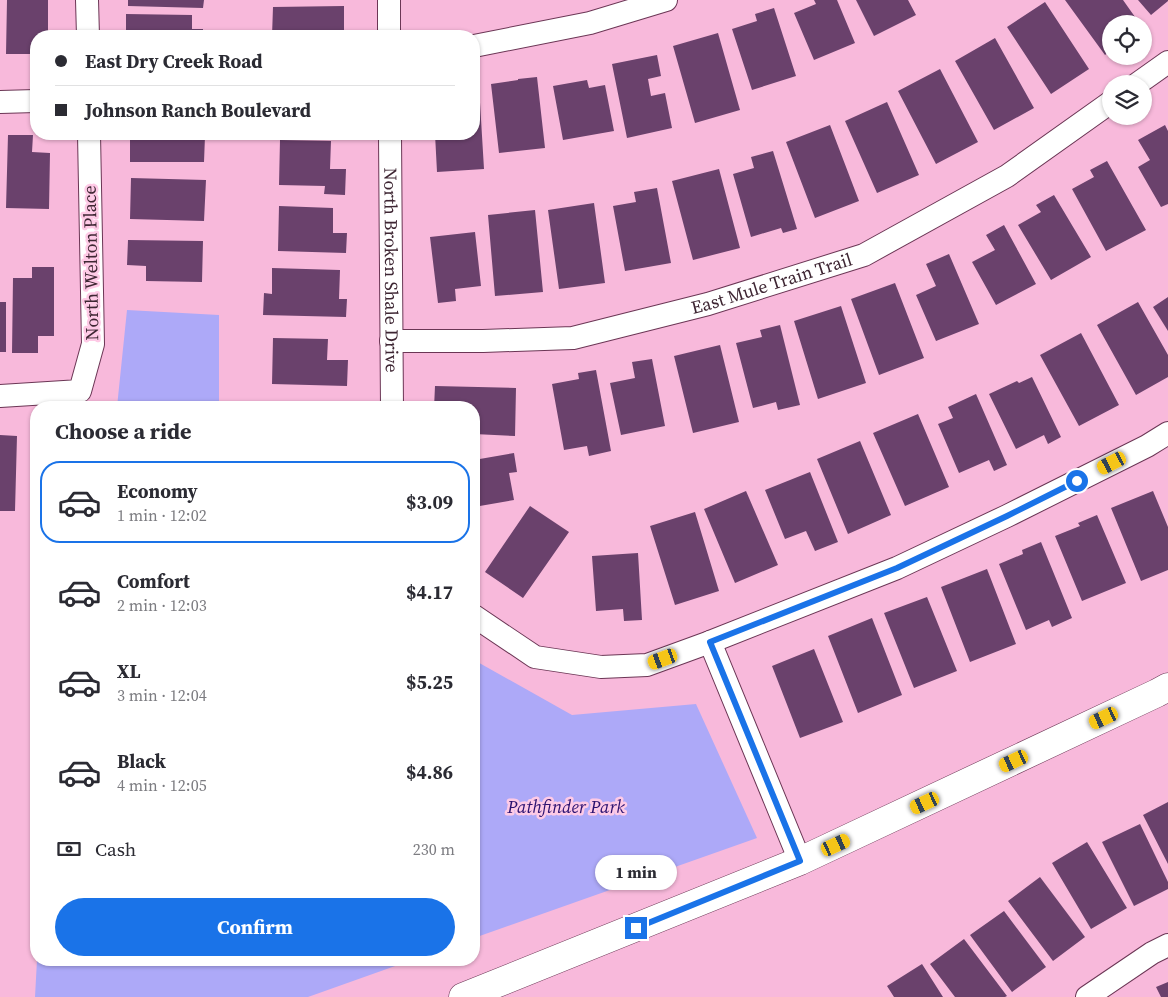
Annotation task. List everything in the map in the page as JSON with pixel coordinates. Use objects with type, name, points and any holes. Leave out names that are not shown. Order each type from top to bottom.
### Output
[{"type":"street","points":[[87,0],[88,30]]},
{"type":"street","points":[[389,0],[389,30]]},
{"type":"street","points":[[480,45],[590,23],[666,0]]},
{"type":"street","points":[[1150,75],[1168,62]]},
{"type":"street","points":[[0,102],[30,101]]},
{"type":"street","name":"East Mule Train Trail","points":[[391,341],[483,341],[573,338],[708,304],[864,255],[1007,176],[1102,108]]},
{"type":"street","name":"North Welton Place","points":[[0,396],[80,391],[93,344],[89,140]]},
{"type":"street","name":"North Broken Shale Drive","points":[[390,140],[392,401]]},
{"type":"street","points":[[480,620],[534,657],[601,667],[647,665],[897,568],[1007,516],[1147,446],[1168,433]]},
{"type":"street","points":[[710,642],[800,861]]},
{"type":"street","points":[[463,997],[800,861],[1168,687]]},
{"type":"street","points":[[1087,997],[1152,953],[1168,945]]},
{"type":"green space","points":[[127,310],[219,315],[219,401],[118,401]]},
{"type":"green space","name":"Pathfinder Park","points":[[480,663],[572,715],[696,704],[757,838],[480,936]]},
{"type":"green space","points":[[37,966],[395,966],[308,997],[35,997]]},
{"type":"building","points":[[7,0],[48,0],[48,30],[30,30],[30,54],[6,54]]},
{"type":"building","points":[[128,0],[204,0],[203,8],[128,6]]},
{"type":"building","points":[[814,0],[837,0],[855,43],[814,60],[794,13],[816,4]]},
{"type":"building","points":[[856,0],[908,0],[916,15],[874,36]]},
{"type":"building","points":[[1065,0],[1123,0],[1134,15],[1102,15],[1102,51]]},
{"type":"building","points":[[1138,0],[1168,0],[1168,1],[1151,15]]},
{"type":"building","points":[[1045,2],[1089,69],[1051,94],[1007,27]]},
{"type":"building","points":[[344,6],[344,30],[272,30],[273,7]]},
{"type":"building","points":[[774,8],[796,76],[752,90],[732,29],[757,21],[755,14]]},
{"type":"building","points":[[126,14],[192,15],[192,29],[203,29],[203,30],[126,30]]},
{"type":"building","points":[[718,33],[740,110],[695,123],[673,46]]},
{"type":"building","points":[[995,38],[1034,108],[994,130],[955,61]]},
{"type":"building","points":[[657,55],[661,76],[648,79],[651,96],[665,93],[672,128],[627,138],[612,64]]},
{"type":"building","points":[[940,69],[978,142],[936,164],[898,91]]},
{"type":"building","points":[[537,77],[545,148],[499,153],[491,84]]},
{"type":"building","points":[[587,80],[589,88],[605,85],[614,131],[563,140],[553,86]]},
{"type":"building","points":[[887,102],[919,175],[877,193],[845,121]]},
{"type":"building","points":[[480,103],[484,169],[437,172],[435,140],[480,140]]},
{"type":"building","points":[[830,125],[859,201],[815,218],[786,142]]},
{"type":"building","points":[[1165,125],[1168,131],[1168,204],[1161,207],[1138,167],[1150,160],[1138,140]]},
{"type":"building","points":[[8,135],[30,135],[30,140],[33,140],[32,152],[50,153],[49,209],[6,208]]},
{"type":"building","points":[[130,140],[205,140],[204,162],[130,162]]},
{"type":"building","points":[[280,140],[331,141],[330,169],[346,169],[345,195],[324,194],[325,186],[279,185]]},
{"type":"building","points":[[773,151],[797,229],[783,233],[781,228],[751,237],[733,174],[754,168],[751,157]]},
{"type":"building","points":[[1107,161],[1146,230],[1106,251],[1072,189],[1094,177],[1090,170]]},
{"type":"building","points":[[719,169],[740,248],[693,260],[672,181]]},
{"type":"building","points":[[131,178],[206,180],[204,221],[130,219]]},
{"type":"building","points":[[657,188],[671,263],[625,271],[613,206],[636,202],[634,192]]},
{"type":"building","points":[[1054,195],[1091,257],[1051,280],[1018,225],[1041,212],[1036,205]]},
{"type":"building","points":[[594,203],[605,283],[559,289],[548,210]]},
{"type":"building","points":[[279,206],[333,208],[333,233],[347,233],[346,253],[278,251]]},
{"type":"building","points":[[535,210],[543,292],[495,296],[488,215]]},
{"type":"building","points":[[1004,225],[1036,284],[996,305],[972,262],[995,250],[986,235]]},
{"type":"building","points":[[475,232],[481,286],[455,289],[456,301],[438,303],[430,237]]},
{"type":"building","points":[[128,240],[203,241],[202,282],[146,281],[146,266],[127,265]]},
{"type":"building","points":[[949,254],[979,324],[936,341],[916,295],[936,286],[926,264]]},
{"type":"building","points":[[32,267],[54,267],[54,336],[38,336],[38,353],[12,353],[13,278],[32,278]]},
{"type":"building","points":[[272,268],[340,270],[339,299],[347,299],[346,317],[263,315],[264,293],[272,294]]},
{"type":"building","points":[[895,283],[924,358],[879,375],[851,299]]},
{"type":"building","points":[[1168,297],[1168,331],[1153,307]]},
{"type":"building","points":[[0,302],[6,302],[6,352],[0,352]]},
{"type":"building","points":[[1138,302],[1168,355],[1168,377],[1136,395],[1097,325]]},
{"type":"building","points":[[841,306],[866,383],[818,399],[794,321]]},
{"type":"building","points":[[780,325],[800,405],[778,410],[776,402],[753,408],[736,343],[762,337],[760,330]]},
{"type":"building","points":[[1081,333],[1119,405],[1079,426],[1040,355]]},
{"type":"building","points":[[273,338],[328,339],[327,360],[348,360],[347,386],[272,384]]},
{"type":"building","points":[[720,345],[739,422],[693,433],[674,356]]},
{"type":"building","points":[[652,359],[665,426],[621,435],[610,383],[635,378],[632,362]]},
{"type":"building","points":[[596,370],[611,451],[589,456],[587,446],[564,450],[552,384],[579,379],[578,373]]},
{"type":"building","points":[[1032,377],[1061,437],[1048,444],[1044,435],[1016,449],[989,394],[1017,381],[1019,383]]},
{"type":"building","points":[[435,386],[516,388],[515,436],[480,434],[480,401],[434,401]]},
{"type":"building","points":[[976,394],[1007,465],[994,471],[989,460],[959,473],[938,424],[953,418],[948,407]]},
{"type":"building","points":[[918,414],[949,487],[905,506],[873,433]]},
{"type":"building","points":[[0,435],[17,436],[15,511],[0,511]]},
{"type":"building","points":[[860,441],[891,515],[848,534],[817,459]]},
{"type":"building","points":[[514,453],[517,472],[509,473],[514,500],[480,506],[480,459]]},
{"type":"building","points":[[810,472],[838,542],[815,551],[806,531],[785,539],[765,490]]},
{"type":"building","points":[[746,491],[778,565],[735,583],[704,509]]},
{"type":"building","points":[[1153,491],[1168,527],[1168,570],[1141,581],[1111,508]]},
{"type":"building","points":[[530,506],[569,532],[523,598],[485,572]]},
{"type":"building","points":[[695,512],[719,591],[675,605],[650,526]]},
{"type":"building","points":[[1097,515],[1126,583],[1082,601],[1055,536],[1080,526],[1078,523]]},
{"type":"building","points":[[1041,542],[1072,618],[1052,627],[1049,620],[1026,630],[999,564],[1023,554],[1022,550]]},
{"type":"building","points":[[638,553],[642,620],[624,621],[623,609],[596,611],[592,556]]},
{"type":"building","points":[[987,569],[1016,644],[970,662],[941,587]]},
{"type":"building","points":[[927,597],[957,671],[914,688],[884,613]]},
{"type":"building","points":[[872,618],[902,695],[858,713],[828,636]]},
{"type":"building","points":[[814,649],[843,722],[800,738],[772,666]]},
{"type":"building","points":[[1168,802],[1168,864],[1143,815]]},
{"type":"building","points":[[1140,824],[1168,882],[1168,889],[1134,906],[1102,842]]},
{"type":"building","points":[[1087,842],[1127,908],[1091,929],[1052,863]]},
{"type":"building","points":[[1040,877],[1085,937],[1053,961],[1008,901]]},
{"type":"building","points":[[1004,911],[1046,967],[1012,992],[970,935]]},
{"type":"building","points":[[964,939],[1007,996],[955,997],[930,964]]},
{"type":"building","points":[[922,964],[943,997],[894,997],[887,986]]},
{"type":"building","points":[[1168,982],[1168,997],[1161,997],[1156,987]]},
{"type":"route","points":[[636,928],[800,861],[710,642],[897,568],[1077,481]]}]
